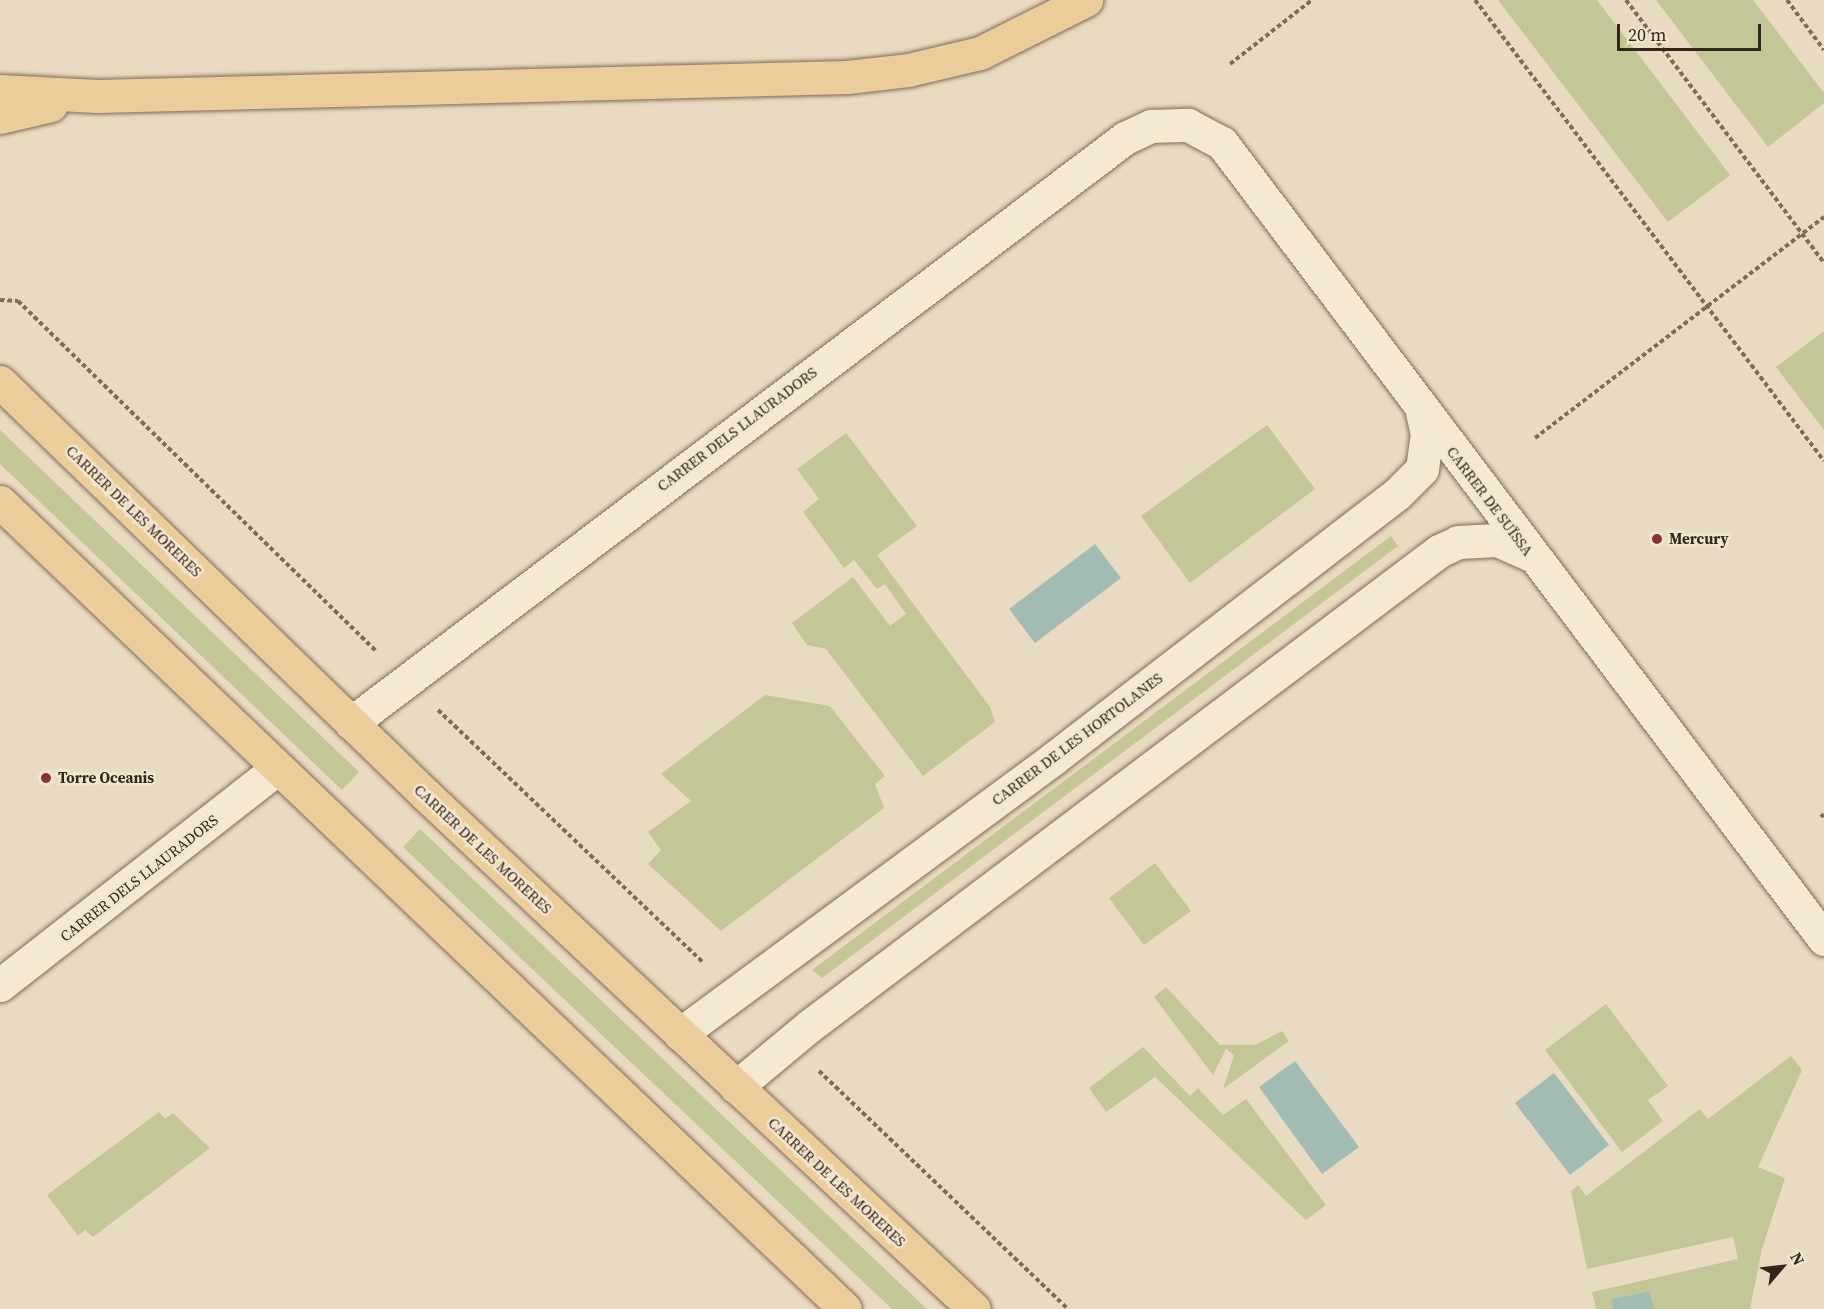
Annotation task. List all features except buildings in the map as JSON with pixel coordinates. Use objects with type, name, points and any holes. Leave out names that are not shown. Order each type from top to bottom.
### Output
[{"type":"main road","points":[[0,91],[97,96],[847,77],[908,70],[980,53],[1086,0]]},
{"type":"main road","points":[[0,117],[97,96]]},
{"type":"main road","name":"CARRER DE LES MORERES","points":[[0,382],[351,723],[736,1088],[974,1309]]},
{"type":"main road","points":[[0,502],[276,769],[845,1309]]},
{"type":"street","name":"CARRER DE SUÏSSA","points":[[1125,138],[1150,126],[1188,125],[1222,143],[1422,413],[1824,939]]},
{"type":"street","name":"CARRER DELS LLAURADORS","points":[[351,723],[1125,138]]},
{"type":"street","name":"CARRER DE LES HORTOLANES","points":[[680,1034],[1054,758],[1397,494],[1422,469],[1427,434],[1422,413]]},
{"type":"street","points":[[736,1088],[808,1027],[1439,551],[1458,542],[1497,540],[1531,555]]},
{"type":"street","name":"CARRER DELS LLAURADORS","points":[[0,985],[276,769]]},
{"type":"path","points":[[1230,64],[1312,0]]},
{"type":"path","points":[[1475,0],[1824,461]]},
{"type":"path","points":[[1626,0],[1824,263]]},
{"type":"path","points":[[1787,0],[1824,50]]},
{"type":"path","points":[[1535,438],[1824,217]]},
{"type":"path","points":[[0,300],[18,301],[383,658]]},
{"type":"path","points":[[431,703],[714,972]]},
{"type":"path","points":[[814,1067],[1068,1309]]},
{"type":"green space","points":[[1498,0],[1597,0],[1730,175],[1668,222]]},
{"type":"green space","points":[[1656,0],[1753,0],[1824,93],[1824,103],[1768,147]]},
{"type":"green space","points":[[1824,331],[1824,430],[1776,367]]},
{"type":"green space","points":[[1267,425],[1315,489],[1190,583],[1141,516]]},
{"type":"green space","points":[[0,430],[359,772],[342,790],[0,464]]},
{"type":"green space","points":[[846,433],[917,526],[877,555],[990,707],[995,722],[923,776],[826,649],[807,645],[792,623],[853,577],[890,626],[906,614],[885,584],[877,589],[854,560],[844,568],[803,512],[819,499],[797,469]]},
{"type":"green space","points":[[1391,536],[1398,546],[822,978],[812,970]]},
{"type":"green space","points":[[765,695],[830,706],[885,776],[875,784],[884,808],[721,931],[648,864],[661,850],[648,832],[691,801],[661,774]]},
{"type":"green space","points":[[420,829],[927,1309],[892,1309],[403,847]]},
{"type":"green space","points":[[1155,863],[1191,911],[1144,945],[1109,898]]},
{"type":"green space","points":[[1166,987],[1220,1045],[1255,1045],[1282,1031],[1289,1041],[1223,1089],[1234,1055],[1226,1049],[1213,1075],[1154,997]]},
{"type":"green space","points":[[1606,1004],[1668,1086],[1648,1100],[1663,1121],[1622,1152],[1545,1050]]},
{"type":"green space","points":[[1143,1047],[1190,1096],[1198,1088],[1223,1115],[1246,1099],[1326,1205],[1306,1220],[1155,1077],[1106,1112],[1089,1088]]},
{"type":"green space","points":[[1791,1056],[1802,1070],[1758,1167],[1785,1178],[1762,1249],[1750,1309],[1654,1309],[1650,1291],[1611,1299],[1613,1309],[1596,1309],[1592,1292],[1738,1259],[1733,1237],[1587,1269],[1571,1191],[1578,1185],[1586,1196],[1700,1109],[1708,1119]]},
{"type":"green space","points":[[159,1112],[165,1119],[173,1113],[210,1148],[93,1237],[85,1230],[78,1236],[47,1195]]},
{"type":"water","points":[[1095,544],[1121,578],[1035,643],[1009,609]]},
{"type":"water","points":[[1295,1061],[1359,1147],[1322,1174],[1259,1087]]},
{"type":"water","points":[[1554,1073],[1609,1145],[1570,1175],[1515,1103]]},
{"type":"water","points":[[1650,1291],[1654,1309],[1613,1309],[1611,1299]]},
{"type":"place","name":"Mercury","points":[[1657,539]]},
{"type":"place","name":"Torre Oceanis","points":[[46,778]]}]
